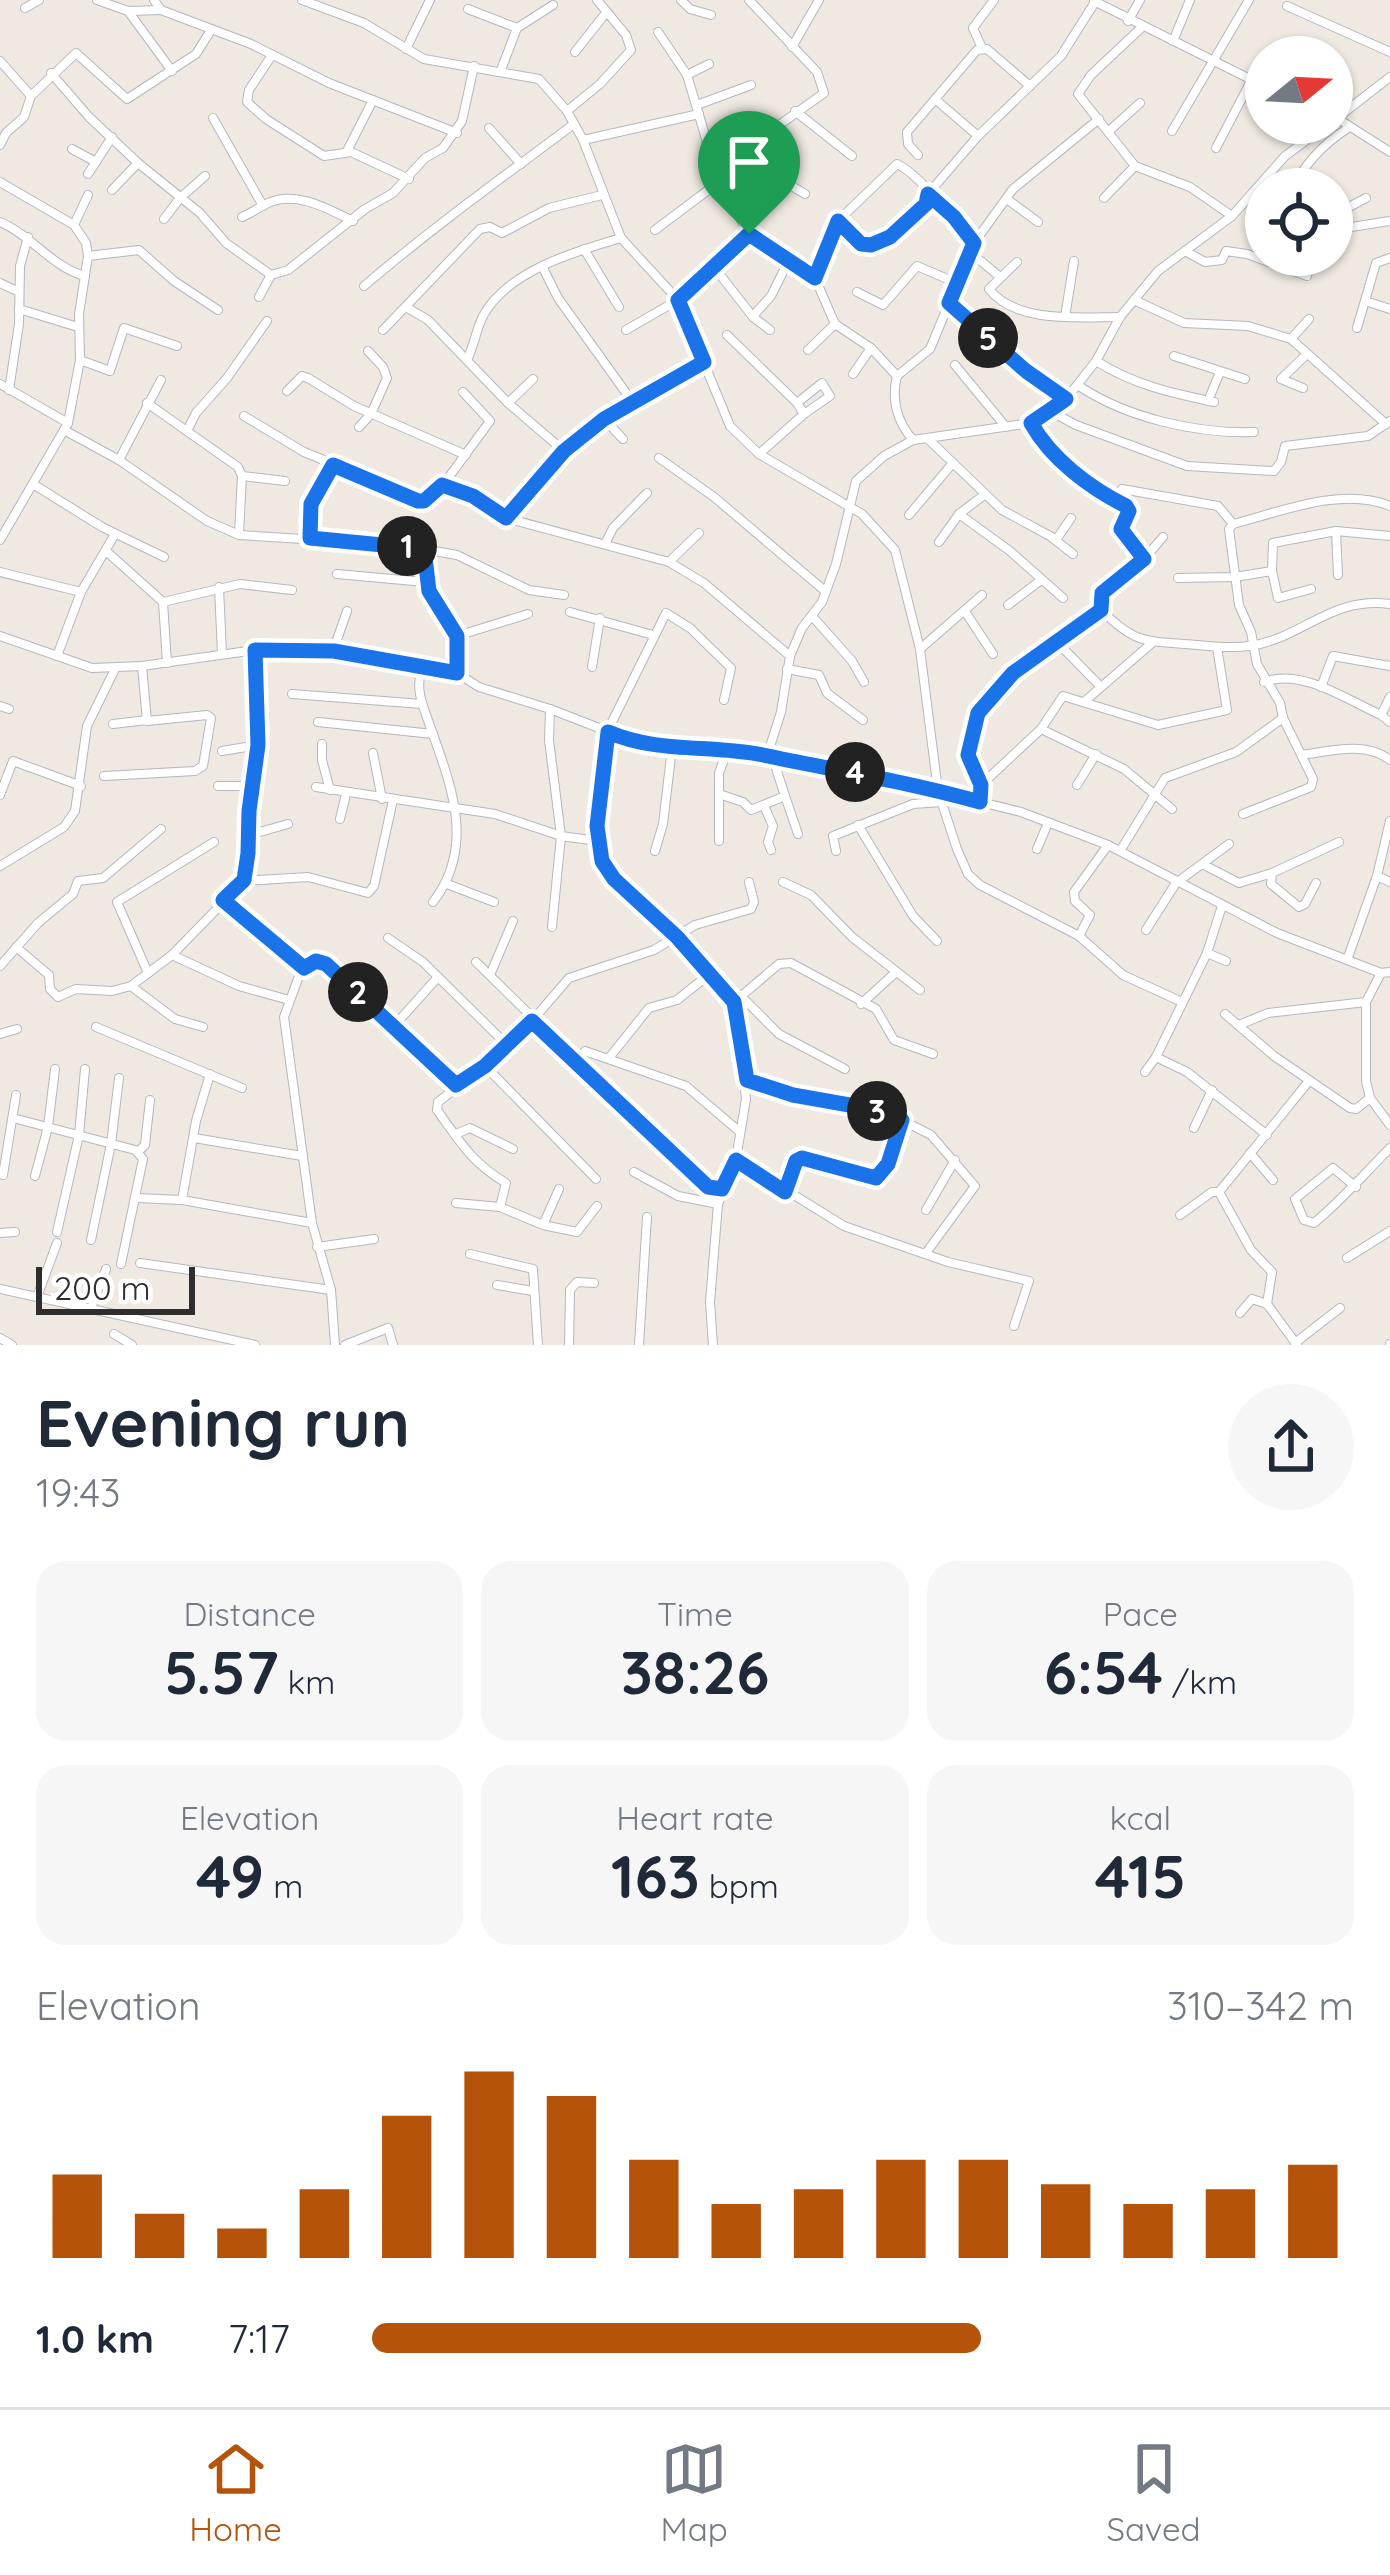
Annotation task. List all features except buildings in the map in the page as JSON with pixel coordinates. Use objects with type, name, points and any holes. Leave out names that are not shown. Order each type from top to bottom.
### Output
[{"type":"street","points":[[25,8],[39,0]]},
{"type":"street","points":[[97,0],[128,11],[161,10],[457,133]]},
{"type":"street","points":[[154,0],[161,10]]},
{"type":"street","points":[[302,0],[332,5],[432,62],[539,79],[567,111],[583,140],[621,238],[678,300],[730,426],[759,454],[869,520],[896,550],[920,650],[938,791],[957,849],[974,880],[1079,936],[1110,967],[1182,1002]]},
{"type":"street","points":[[406,49],[430,0]]},
{"type":"street","points":[[567,111],[631,50],[626,35],[598,0]]},
{"type":"street","points":[[681,0],[690,9],[711,15]]},
{"type":"street","points":[[734,209],[768,133],[824,93],[817,72],[748,0]]},
{"type":"street","points":[[792,47],[819,0]]},
{"type":"street","points":[[994,0],[974,28],[982,48],[1030,86]]},
{"type":"street","points":[[1128,21],[1141,0]]},
{"type":"street","points":[[1173,41],[1190,0]]},
{"type":"street","points":[[1172,131],[1249,0]]},
{"type":"street","points":[[838,221],[861,244],[880,242],[926,204],[928,194],[978,136],[1061,56],[1094,1],[1245,78]]},
{"type":"street","points":[[501,70],[517,28],[554,4]]},
{"type":"street","points":[[1287,6],[1390,52]]},
{"type":"street","points":[[468,9],[517,28]]},
{"type":"street","points":[[128,11],[172,71]]},
{"type":"street","points":[[575,52],[605,14]]},
{"type":"street","points":[[1141,28],[1078,94],[1135,166],[1190,187],[1232,216]]},
{"type":"street","points":[[0,145],[24,117],[31,96],[76,53],[127,99],[202,48],[211,30]]},
{"type":"street","points":[[658,32],[687,75],[719,182],[749,234],[815,278],[835,324],[871,348],[897,376]]},
{"type":"street","points":[[918,155],[908,144],[907,132],[982,48]]},
{"type":"street","points":[[272,55],[249,90],[247,102],[325,156],[347,151],[409,178]]},
{"type":"street","points":[[0,61],[31,96]]},
{"type":"street","points":[[687,75],[709,64]]},
{"type":"street","points":[[51,73],[137,163],[200,213],[226,243],[271,274],[288,271],[443,148],[457,133],[474,66]]},
{"type":"street","points":[[1353,108],[1390,77]]},
{"type":"street","points":[[583,140],[698,110],[751,85]]},
{"type":"street","points":[[1216,148],[1245,93]]},
{"type":"street","points":[[935,98],[978,136]]},
{"type":"street","points":[[347,151],[373,100]]},
{"type":"street","points":[[1109,131],[1140,103]]},
{"type":"street","points":[[795,111],[851,156]]},
{"type":"street","points":[[214,118],[263,206]]},
{"type":"street","points":[[913,440],[901,426],[894,387],[897,376],[930,349],[972,248],[1021,181],[1048,164],[1099,118]]},
{"type":"street","points":[[364,286],[423,235],[574,124]]},
{"type":"street","points":[[489,128],[520,164]]},
{"type":"street","points":[[1353,130],[1390,152]]},
{"type":"street","points":[[88,174],[112,137]]},
{"type":"street","points":[[798,834],[770,757],[790,656],[836,564],[856,481],[884,456],[913,440],[1031,423],[1066,399],[1096,361],[1120,317],[1158,271],[1232,216],[1285,156],[1303,144]]},
{"type":"street","points":[[1305,168],[1326,144]]},
{"type":"street","points":[[72,149],[96,162]]},
{"type":"street","points":[[752,162],[806,194]]},
{"type":"street","points":[[112,190],[137,163]]},
{"type":"street","points":[[815,278],[838,221],[897,164],[954,217],[972,248],[1000,277]]},
{"type":"street","points":[[1104,198],[1135,166]]},
{"type":"street","points":[[164,219],[180,197],[205,176]]},
{"type":"street","points":[[0,182],[74,225],[88,256],[78,327],[80,360],[66,427],[0,540]]},
{"type":"street","points":[[655,230],[719,182]]},
{"type":"street","points":[[74,225],[88,195]]},
{"type":"street","points":[[383,329],[480,229],[490,227],[502,233],[549,208],[602,195]]},
{"type":"street","points":[[1353,205],[1366,198]]},
{"type":"street","points":[[242,217],[286,199],[353,221]]},
{"type":"street","points":[[1007,200],[1038,221]]},
{"type":"street","points":[[1353,227],[1390,221]]},
{"type":"street","points":[[0,222],[69,272],[85,276]]},
{"type":"street","points":[[626,330],[678,300],[749,234]]},
{"type":"street","points":[[28,238],[4,387],[207,521],[239,536],[424,549],[476,562],[529,590],[563,595]]},
{"type":"street","points":[[467,360],[484,314],[518,279],[621,238]]},
{"type":"street","points":[[584,249],[619,308]]},
{"type":"street","points":[[88,256],[139,250],[218,310]]},
{"type":"street","points":[[1184,251],[1210,263],[1222,260],[1226,251],[1245,254]]},
{"type":"street","points":[[1357,328],[1376,263],[1390,258]]},
{"type":"street","points":[[1065,317],[1074,261]]},
{"type":"street","points":[[753,316],[771,296],[788,262]]},
{"type":"street","points":[[1017,262],[989,290],[1004,303],[1047,316],[1120,317]]},
{"type":"street","points":[[542,266],[558,298],[634,404]]},
{"type":"street","points":[[857,292],[884,304],[917,266],[957,283]]},
{"type":"street","points":[[714,267],[770,330]]},
{"type":"street","points":[[259,297],[271,274]]},
{"type":"street","points":[[0,283],[17,291]]},
{"type":"street","points":[[1050,411],[1186,466],[1270,471],[1277,471],[1285,446],[1368,436],[1388,422],[1291,339],[1248,326],[1184,323],[1134,300]]},
{"type":"street","points":[[1364,301],[1390,309]]},
{"type":"street","points":[[949,303],[1026,371],[1066,399]]},
{"type":"street","points":[[406,307],[428,320],[508,403],[564,451]]},
{"type":"street","points":[[19,309],[78,327]]},
{"type":"street","points":[[1291,339],[1309,319]]},
{"type":"street","points":[[188,431],[196,412],[267,321]]},
{"type":"street","points":[[808,350],[835,324]]},
{"type":"street","points":[[80,360],[110,370],[124,328],[177,346]]},
{"type":"street","points":[[727,335],[804,414]]},
{"type":"street","points":[[853,374],[871,348]]},
{"type":"street","points":[[359,427],[371,413],[387,377],[368,351]]},
{"type":"street","points":[[1303,388],[1282,379],[1307,354]]},
{"type":"street","points":[[1174,356],[1245,379]]},
{"type":"street","points":[[1096,361],[1139,384],[1211,402],[1220,372]]},
{"type":"street","points":[[506,518],[564,451],[604,419],[704,362]]},
{"type":"street","points":[[955,365],[1007,428]]},
{"type":"street","points":[[287,391],[302,376],[308,378],[371,413],[466,455]]},
{"type":"street","points":[[118,460],[161,380]]},
{"type":"street","points":[[508,403],[533,380]]},
{"type":"street","points":[[759,454],[830,396],[826,384],[797,403]]},
{"type":"street","points":[[1079,386],[1098,399],[1161,419],[1218,432],[1254,432]]},
{"type":"street","points":[[244,416],[333,465],[424,501],[442,485],[490,421],[463,392]]},
{"type":"street","points":[[147,403],[238,466],[242,476],[239,536]]},
{"type":"street","points":[[604,419],[623,439]]},
{"type":"street","points":[[1031,423],[1041,441],[1073,470],[1129,511],[1121,529],[1144,559]]},
{"type":"street","points":[[926,436],[984,495],[1073,554]]},
{"type":"street","points":[[659,458],[714,497],[825,591]]},
{"type":"street","points":[[909,515],[952,464]]},
{"type":"street","points":[[310,538],[311,504],[333,465]]},
{"type":"street","points":[[242,476],[285,481]]},
{"type":"street","points":[[33,484],[164,557]]},
{"type":"street","points":[[442,485],[473,496],[506,518],[669,562],[704,583],[790,656]]},
{"type":"street","points":[[1119,502],[1122,489],[1149,492],[1218,506],[1233,524]]},
{"type":"street","points":[[605,543],[647,493]]},
{"type":"street","points":[[939,542],[959,514],[984,495]]},
{"type":"street","points":[[1243,814],[1311,787],[1313,779],[1282,718],[1280,703],[1264,682],[1235,577],[1229,529],[1233,524],[1317,503],[1374,501],[1390,506]]},
{"type":"street","points":[[959,514],[1063,598]]},
{"type":"street","points":[[1056,540],[1071,518]]},
{"type":"street","points":[[1336,531],[1338,575]]},
{"type":"street","points":[[1311,589],[1281,600],[1272,571],[1276,541],[1336,531],[1390,536]]},
{"type":"street","points":[[669,562],[699,532]]},
{"type":"street","points":[[57,656],[81,592],[116,534]]},
{"type":"street","points":[[980,802],[981,785],[968,755],[978,713],[1013,673],[1101,610],[1102,593],[1144,559],[1163,536]]},
{"type":"street","points":[[424,549],[425,583],[457,636],[457,673]]},
{"type":"street","points":[[106,551],[163,602],[167,663]]},
{"type":"street","points":[[1178,578],[1272,571]]},
{"type":"street","points":[[0,572],[81,592]]},
{"type":"street","points":[[338,574],[425,583]]},
{"type":"street","points":[[1008,605],[1041,580]]},
{"type":"street","points":[[163,602],[219,587],[254,584],[292,590]]},
{"type":"street","points":[[219,587],[222,654]]},
{"type":"street","points":[[920,650],[982,595]]},
{"type":"street","points":[[1101,610],[1129,636],[1153,643],[1217,647],[1252,646],[1356,603],[1390,604]]},
{"type":"street","points":[[334,651],[347,611]]},
{"type":"street","points":[[570,612],[653,635]]},
{"type":"street","points":[[724,700],[731,668],[690,628],[667,613],[608,732],[597,841],[602,861],[614,879],[738,1000],[779,1034],[845,1069]]},
{"type":"street","points":[[966,613],[993,654]]},
{"type":"street","points":[[457,636],[528,614]]},
{"type":"street","points":[[812,616],[864,682]]},
{"type":"street","points":[[592,667],[600,618]]},
{"type":"street","points":[[0,636],[92,668],[255,650],[334,651],[457,673],[478,687],[648,747],[727,751],[830,767],[938,791],[1048,823],[1108,845],[1222,906],[1385,972],[1366,1002],[1366,1082],[1370,1098],[1390,1124]]},
{"type":"street","points":[[1085,701],[1153,643]]},
{"type":"street","points":[[1058,644],[1101,687]]},
{"type":"street","points":[[981,785],[1041,729],[1060,698],[1070,696],[1158,725],[1222,712],[1229,706],[1217,647]]},
{"type":"street","points":[[16,946],[49,975],[50,989],[58,997],[76,989],[112,992],[131,986],[172,956],[244,880],[258,745],[255,650]]},
{"type":"street","points":[[1321,687],[1333,656],[1390,667]]},
{"type":"street","points":[[142,666],[147,720]]},
{"type":"street","points":[[422,668],[417,685],[458,811],[447,884],[434,902]]},
{"type":"street","points":[[0,866],[64,827],[75,811],[87,726],[115,669]]},
{"type":"street","points":[[787,669],[819,675],[827,693],[863,720]]},
{"type":"street","points":[[1264,682],[1281,678],[1321,687],[1390,722]]},
{"type":"street","points":[[292,694],[422,704]]},
{"type":"street","points":[[1382,715],[1390,697]]},
{"type":"street","points":[[550,709],[549,740],[561,836],[552,927]]},
{"type":"street","points":[[104,776],[195,771],[203,766],[211,722],[207,715],[112,724]]},
{"type":"street","points":[[1120,851],[1169,775],[1226,757],[1282,718]]},
{"type":"street","points":[[318,722],[433,734]]},
{"type":"street","points":[[1041,729],[1124,769],[1172,809]]},
{"type":"street","points":[[322,744],[330,790]]},
{"type":"street","points":[[222,751],[258,745]]},
{"type":"street","points":[[655,851],[672,748]]},
{"type":"street","points":[[1302,755],[1348,748],[1384,754],[1390,760]]},
{"type":"street","points":[[719,841],[719,773],[727,751]]},
{"type":"street","points":[[244,880],[308,878],[368,893],[388,800],[373,753]]},
{"type":"street","points":[[1077,785],[1096,754]]},
{"type":"street","points":[[0,796],[3,778],[16,761],[81,786]]},
{"type":"street","points":[[218,786],[252,787]]},
{"type":"street","points":[[316,787],[496,814],[561,836],[597,841]]},
{"type":"street","points":[[340,819],[346,794]]},
{"type":"street","points":[[722,795],[751,810],[785,796]]},
{"type":"street","points":[[836,851],[833,836],[913,803],[942,802]]},
{"type":"street","points":[[764,806],[772,826],[771,850]]},
{"type":"street","points":[[1347,960],[1377,876],[1390,821]]},
{"type":"street","points":[[1037,849],[1048,823]]},
{"type":"street","points":[[248,836],[288,824]]},
{"type":"street","points":[[858,825],[914,916],[937,940]]},
{"type":"street","points":[[0,966],[73,894],[79,881],[103,878],[161,830]]},
{"type":"street","points":[[148,974],[117,902],[214,842]]},
{"type":"street","points":[[1204,865],[1234,884],[1339,842]]},
{"type":"street","points":[[1146,930],[1176,883],[1229,844]]},
{"type":"street","points":[[1079,936],[1090,915],[1073,895],[1108,845]]},
{"type":"street","points":[[1271,873],[1270,884],[1299,907],[1316,883]]},
{"type":"street","points":[[1377,876],[1390,882]]},
{"type":"street","points":[[500,1207],[506,1184],[479,1168],[436,1107],[532,1021],[569,978],[653,950],[695,925],[754,907],[748,882]]},
{"type":"street","points":[[783,882],[812,895],[852,937],[920,990]]},
{"type":"street","points":[[447,884],[494,902]]},
{"type":"street","points":[[345,898],[348,886]]},
{"type":"street","points":[[223,900],[304,968]]},
{"type":"street","points":[[1145,1072],[1207,953],[1222,906]]},
{"type":"street","points":[[490,975],[513,921]]},
{"type":"street","points":[[388,938],[438,977],[507,1045]]},
{"type":"street","points":[[1207,953],[1226,961]]},
{"type":"street","points":[[172,956],[238,986],[289,1000]]},
{"type":"street","points":[[335,1345],[331,1290],[311,1223],[285,1028],[289,1000],[304,968],[316,961],[326,964],[456,1085]]},
{"type":"street","points":[[476,962],[688,1170],[708,1187],[722,1189]]},
{"type":"street","points":[[738,1000],[786,963],[882,1015],[894,1040],[933,1054]]},
{"type":"street","points":[[609,1058],[649,1008],[677,1000],[711,973]]},
{"type":"street","points":[[861,1004],[895,973]]},
{"type":"street","points":[[395,1025],[438,977]]},
{"type":"street","points":[[131,986],[175,1019],[203,1027]]},
{"type":"street","points":[[713,1345],[710,1302],[718,1204],[736,1160],[747,1080],[738,1000]]},
{"type":"street","points":[[1239,1025],[1268,1013],[1366,1002]]},
{"type":"street","points":[[1225,1014],[1349,1108],[1356,1109],[1370,1098]]},
{"type":"street","points":[[95,1028],[242,1088]]},
{"type":"street","points":[[0,1034],[16,1029]]},
{"type":"street","points":[[585,1051],[686,1086],[740,1132]]},
{"type":"street","points":[[1156,1057],[1212,1090],[1267,1136]]},
{"type":"street","points":[[485,1066],[596,1179]]},
{"type":"street","points":[[35,1176],[48,1127],[55,1069]]},
{"type":"street","points":[[57,1232],[79,1135],[85,1069]]},
{"type":"street","points":[[182,1200],[210,1074]]},
{"type":"street","points":[[91,1240],[119,1078]]},
{"type":"street","points":[[747,1080],[793,1095],[872,1109],[932,1135],[975,1186],[926,1253]]},
{"type":"street","points":[[1219,1192],[1309,1082]]},
{"type":"street","points":[[1194,1128],[1212,1090]]},
{"type":"street","points":[[4,1175],[4,1147],[16,1095]]},
{"type":"street","points":[[13,1118],[140,1151],[145,1145],[150,1100]]},
{"type":"street","points":[[785,1192],[796,1161],[802,1158],[876,1178],[888,1164],[902,1120]]},
{"type":"street","points":[[456,1134],[470,1128],[513,1149]]},
{"type":"street","points":[[194,1138],[302,1156]]},
{"type":"street","points":[[1356,1187],[1333,1168],[1295,1199],[1304,1220],[1311,1224],[1356,1187],[1390,1148]]},
{"type":"street","points":[[121,1264],[143,1159],[130,1149]]},
{"type":"street","points":[[1250,1153],[1273,1180]]},
{"type":"street","points":[[736,1160],[844,1226],[1029,1281],[1013,1326]]},
{"type":"street","points":[[926,1210],[955,1160]]},
{"type":"street","points":[[634,1172],[678,1196],[718,1204]]},
{"type":"street","points":[[543,1225],[559,1189]]},
{"type":"street","points":[[1180,1215],[1219,1192]]},
{"type":"street","points":[[1219,1192],[1251,1250],[1272,1272],[1267,1304]]},
{"type":"street","points":[[137,1198],[182,1200],[311,1223]]},
{"type":"street","points":[[456,1203],[500,1207],[543,1225],[580,1231],[597,1206]]},
{"type":"street","points":[[639,1345],[646,1217]]},
{"type":"street","points":[[1347,1258],[1390,1231]]},
{"type":"street","points":[[0,1233],[15,1232]]},
{"type":"street","points":[[317,1247],[374,1239]]},
{"type":"street","points":[[37,1298],[57,1243]]},
{"type":"street","points":[[470,1255],[530,1268],[536,1275],[532,1292],[538,1345]]},
{"type":"street","points":[[140,1263],[331,1290]]},
{"type":"street","points":[[91,1308],[106,1269]]},
{"type":"street","points":[[569,1345],[570,1290],[577,1282],[594,1283]]},
{"type":"street","points":[[497,1285],[532,1292]]},
{"type":"street","points":[[0,1289],[255,1345]]},
{"type":"street","points":[[1240,1313],[1252,1299],[1267,1304],[1296,1344],[1340,1308]]},
{"type":"street","points":[[345,1345],[388,1328],[394,1345]]},
{"type":"street","points":[[114,1334],[132,1345]]},
{"type":"street","points":[[0,1338],[12,1345]]},
{"type":"route","points":[[928,194],[936,200],[974,243],[949,303],[1026,371],[1066,399],[1031,423],[1041,441],[1073,470],[1126,506],[1129,511],[1121,529],[1144,559],[1102,593],[1101,610],[1013,673],[978,713],[968,755],[981,785],[980,802],[877,776],[767,756],[648,747],[608,732],[597,826],[602,861],[734,1002],[747,1080],[902,1120],[888,1164],[878,1177],[802,1158],[796,1161],[785,1192],[736,1160],[722,1189],[708,1187],[532,1021],[485,1066],[456,1085],[321,960],[304,968],[223,900],[244,880],[248,853],[258,745],[255,650],[334,651],[457,673],[457,636],[425,583],[424,549],[310,538],[311,504],[333,465],[418,501],[442,485],[473,496],[506,518],[564,451],[604,419],[704,362],[678,300],[749,234],[815,278],[838,221],[858,242],[871,245],[890,237],[908,221],[926,204],[928,194]]}]
